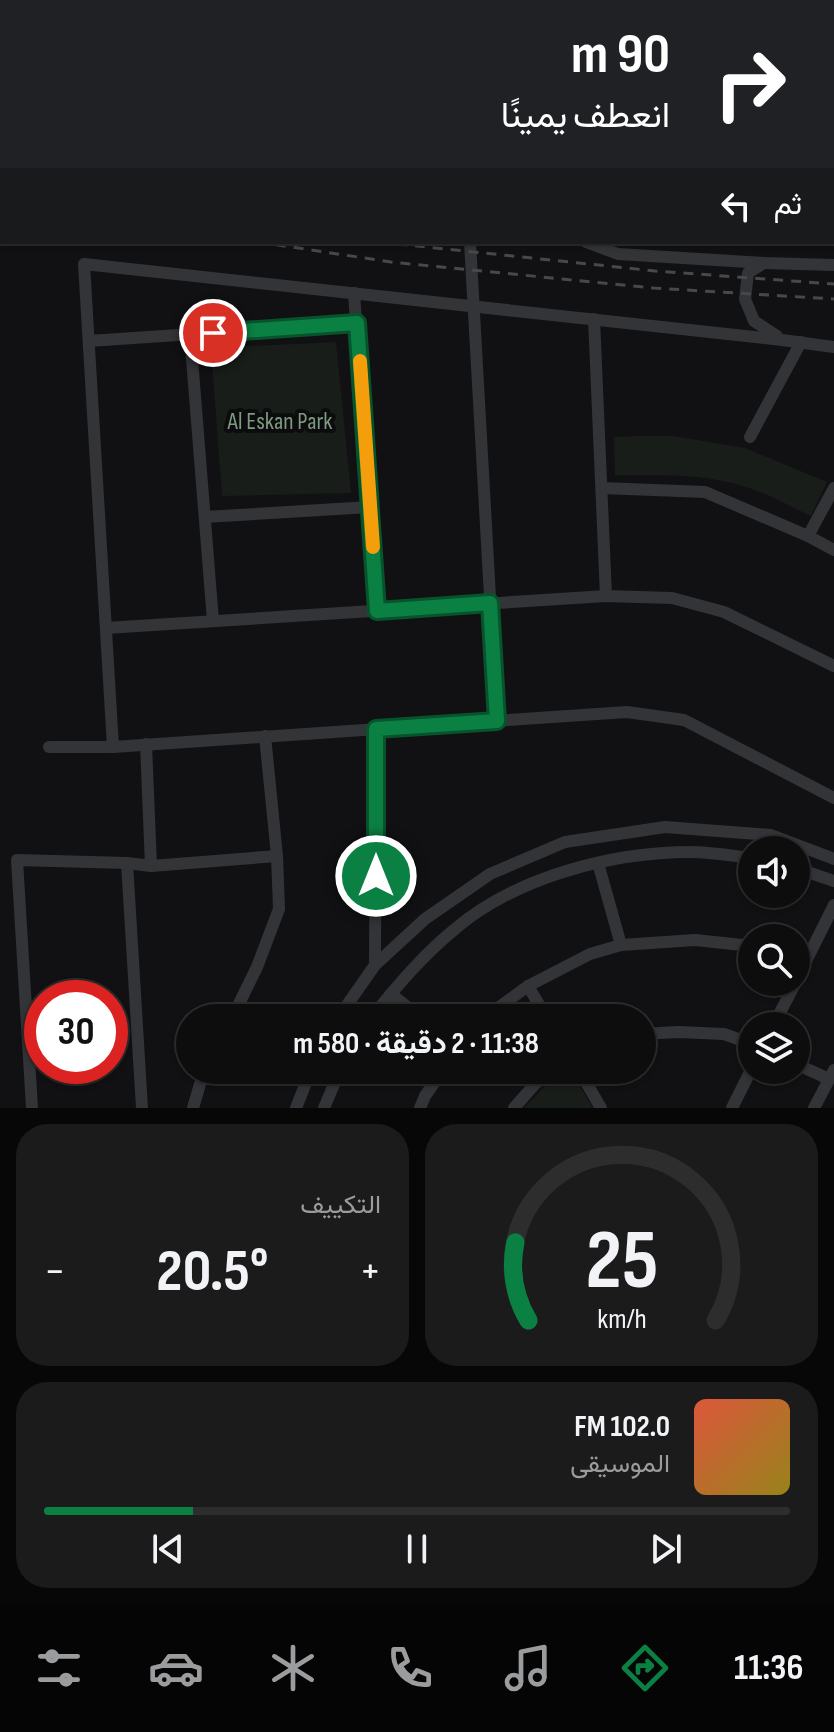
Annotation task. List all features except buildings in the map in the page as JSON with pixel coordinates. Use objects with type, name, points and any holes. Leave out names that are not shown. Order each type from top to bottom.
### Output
[{"type":"street","points":[[470,244],[497,721]]},
{"type":"street","points":[[591,244],[618,254],[834,265]]},
{"type":"street","points":[[764,263],[748,273],[745,299],[754,321],[782,340]]},
{"type":"street","points":[[113,747],[84,264],[834,347]]},
{"type":"street","points":[[354,293],[377,611]]},
{"type":"street","points":[[594,319],[606,596]]},
{"type":"street","points":[[89,341],[357,323]]},
{"type":"street","points":[[190,334],[213,621]]},
{"type":"street","points":[[750,437],[801,342]]},
{"type":"street","points":[[602,488],[705,492],[834,550]]},
{"type":"street","points":[[808,536],[834,488]]},
{"type":"street","points":[[205,517],[370,507]]},
{"type":"street","points":[[106,628],[606,596],[672,598],[724,612],[834,666]]},
{"type":"street","points":[[49,747],[113,747],[627,712],[684,720],[834,798]]},
{"type":"street","points":[[375,965],[376,729]]},
{"type":"street","points":[[239,1004],[279,909],[265,736]]},
{"type":"street","points":[[146,744],[151,866]]},
{"type":"street","points":[[348,1004],[375,965],[425,919],[490,874],[565,842],[665,827],[771,835],[834,859]]},
{"type":"street","points":[[383,1004],[414,966],[457,927],[498,898],[571,869],[640,855],[694,852],[738,857]]},
{"type":"street","points":[[32,1108],[17,860],[151,866],[277,856]]},
{"type":"street","points":[[127,863],[142,1108]]},
{"type":"street","points":[[598,863],[621,945]]},
{"type":"street","points":[[810,873],[834,881]]},
{"type":"street","points":[[810,947],[834,905]]},
{"type":"street","points":[[503,1004],[528,986],[590,954],[621,945],[695,940],[738,945]]},
{"type":"street","points":[[528,986],[539,1004]]},
{"type":"street","points":[[391,994],[404,1004]]},
{"type":"street","points":[[656,1033],[724,1034],[738,1039]]},
{"type":"street","points":[[810,1068],[832,1075],[814,1108]]},
{"type":"street","points":[[193,1108],[200,1084]]},
{"type":"street","points":[[296,1108],[305,1084]]},
{"type":"street","points":[[324,1108],[334,1084]]},
{"type":"street","points":[[420,1108],[433,1084]]},
{"type":"street","points":[[514,1108],[535,1084]]},
{"type":"street","points":[[587,1084],[601,1108]]},
{"type":"street","points":[[732,1108],[744,1084]]},
{"type":"green space","name":"Al Eskan Park","points":[[336,342],[351,493],[222,496],[211,348]]},
{"type":"green space","points":[[673,436],[745,448],[827,482],[811,516],[760,492],[725,481],[689,476],[615,475],[614,437]]},
{"type":"green space","points":[[547,1084],[578,1084],[593,1108],[524,1108]]},
{"type":"railway","points":[[271,244],[391,262],[653,288],[834,299]]},
{"type":"railway","points":[[398,244],[655,271],[834,284]]},
{"type":"slow traffic","points":[[360,361],[373,547]]},
{"type":"route","points":[[213,333],[357,323],[377,611],[490,603],[497,721],[376,729],[376,876]]}]
